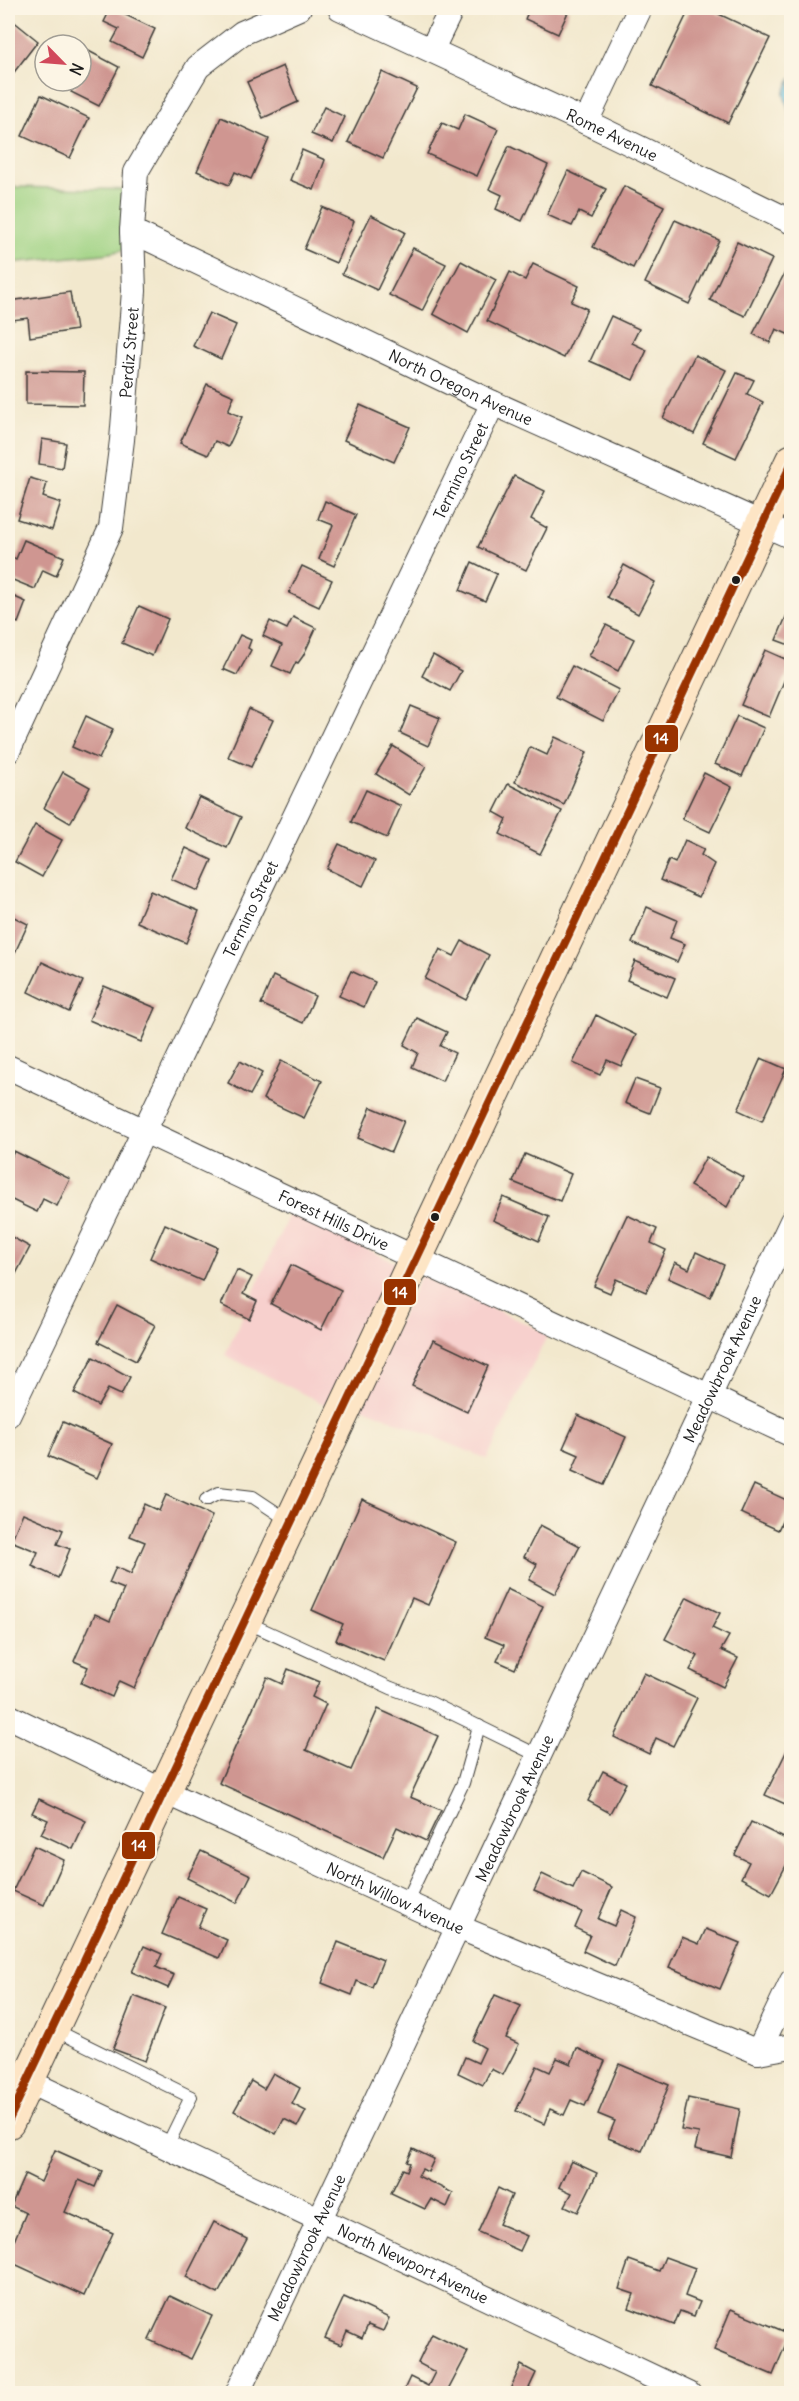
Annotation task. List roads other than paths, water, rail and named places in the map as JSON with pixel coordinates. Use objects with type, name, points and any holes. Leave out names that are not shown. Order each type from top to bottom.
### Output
[{"type":"street","name":"Perdiz Street","points":[[8,751],[111,528],[122,440],[134,291],[132,231],[136,172],[198,67],[242,33],[299,8]]},
{"type":"street","name":"Rome Avenue","points":[[340,8],[432,49],[792,222]]},
{"type":"street","points":[[432,49],[452,8]]},
{"type":"street","points":[[586,122],[640,8]]},
{"type":"street","name":"North Oregon Avenue","points":[[132,231],[493,403],[792,537]]},
{"type":"street","name":"Termino Street","points":[[8,1415],[493,403]]},
{"type":"street","points":[[8,2122],[17,2077],[51,2029],[792,461]]},
{"type":"street","name":"Forest Hills Drive","points":[[8,1067],[792,1436]]},
{"type":"street","name":"Meadowbrook Avenue","points":[[237,2394],[792,1221]]},
{"type":"street","name":"North Willow Avenue","points":[[8,1716],[163,1791],[458,1927],[758,2052]]},
{"type":"street","points":[[758,2052],[792,1981]]},
{"type":"street","points":[[758,2052],[792,2046]]},
{"type":"street","name":"North Newport Avenue","points":[[17,2077],[689,2394]]},
{"type":"lane","points":[[206,1500],[219,1493],[253,1497],[290,1522]]},
{"type":"lane","points":[[244,1621],[391,1688],[429,1702],[539,1756]]},
{"type":"lane","points":[[406,1903],[463,1783],[479,1726]]},
{"type":"lane","points":[[51,2029],[191,2097],[167,2146]]},
{"type":"water","points":[[791,78],[791,119],[784,94]]}]
